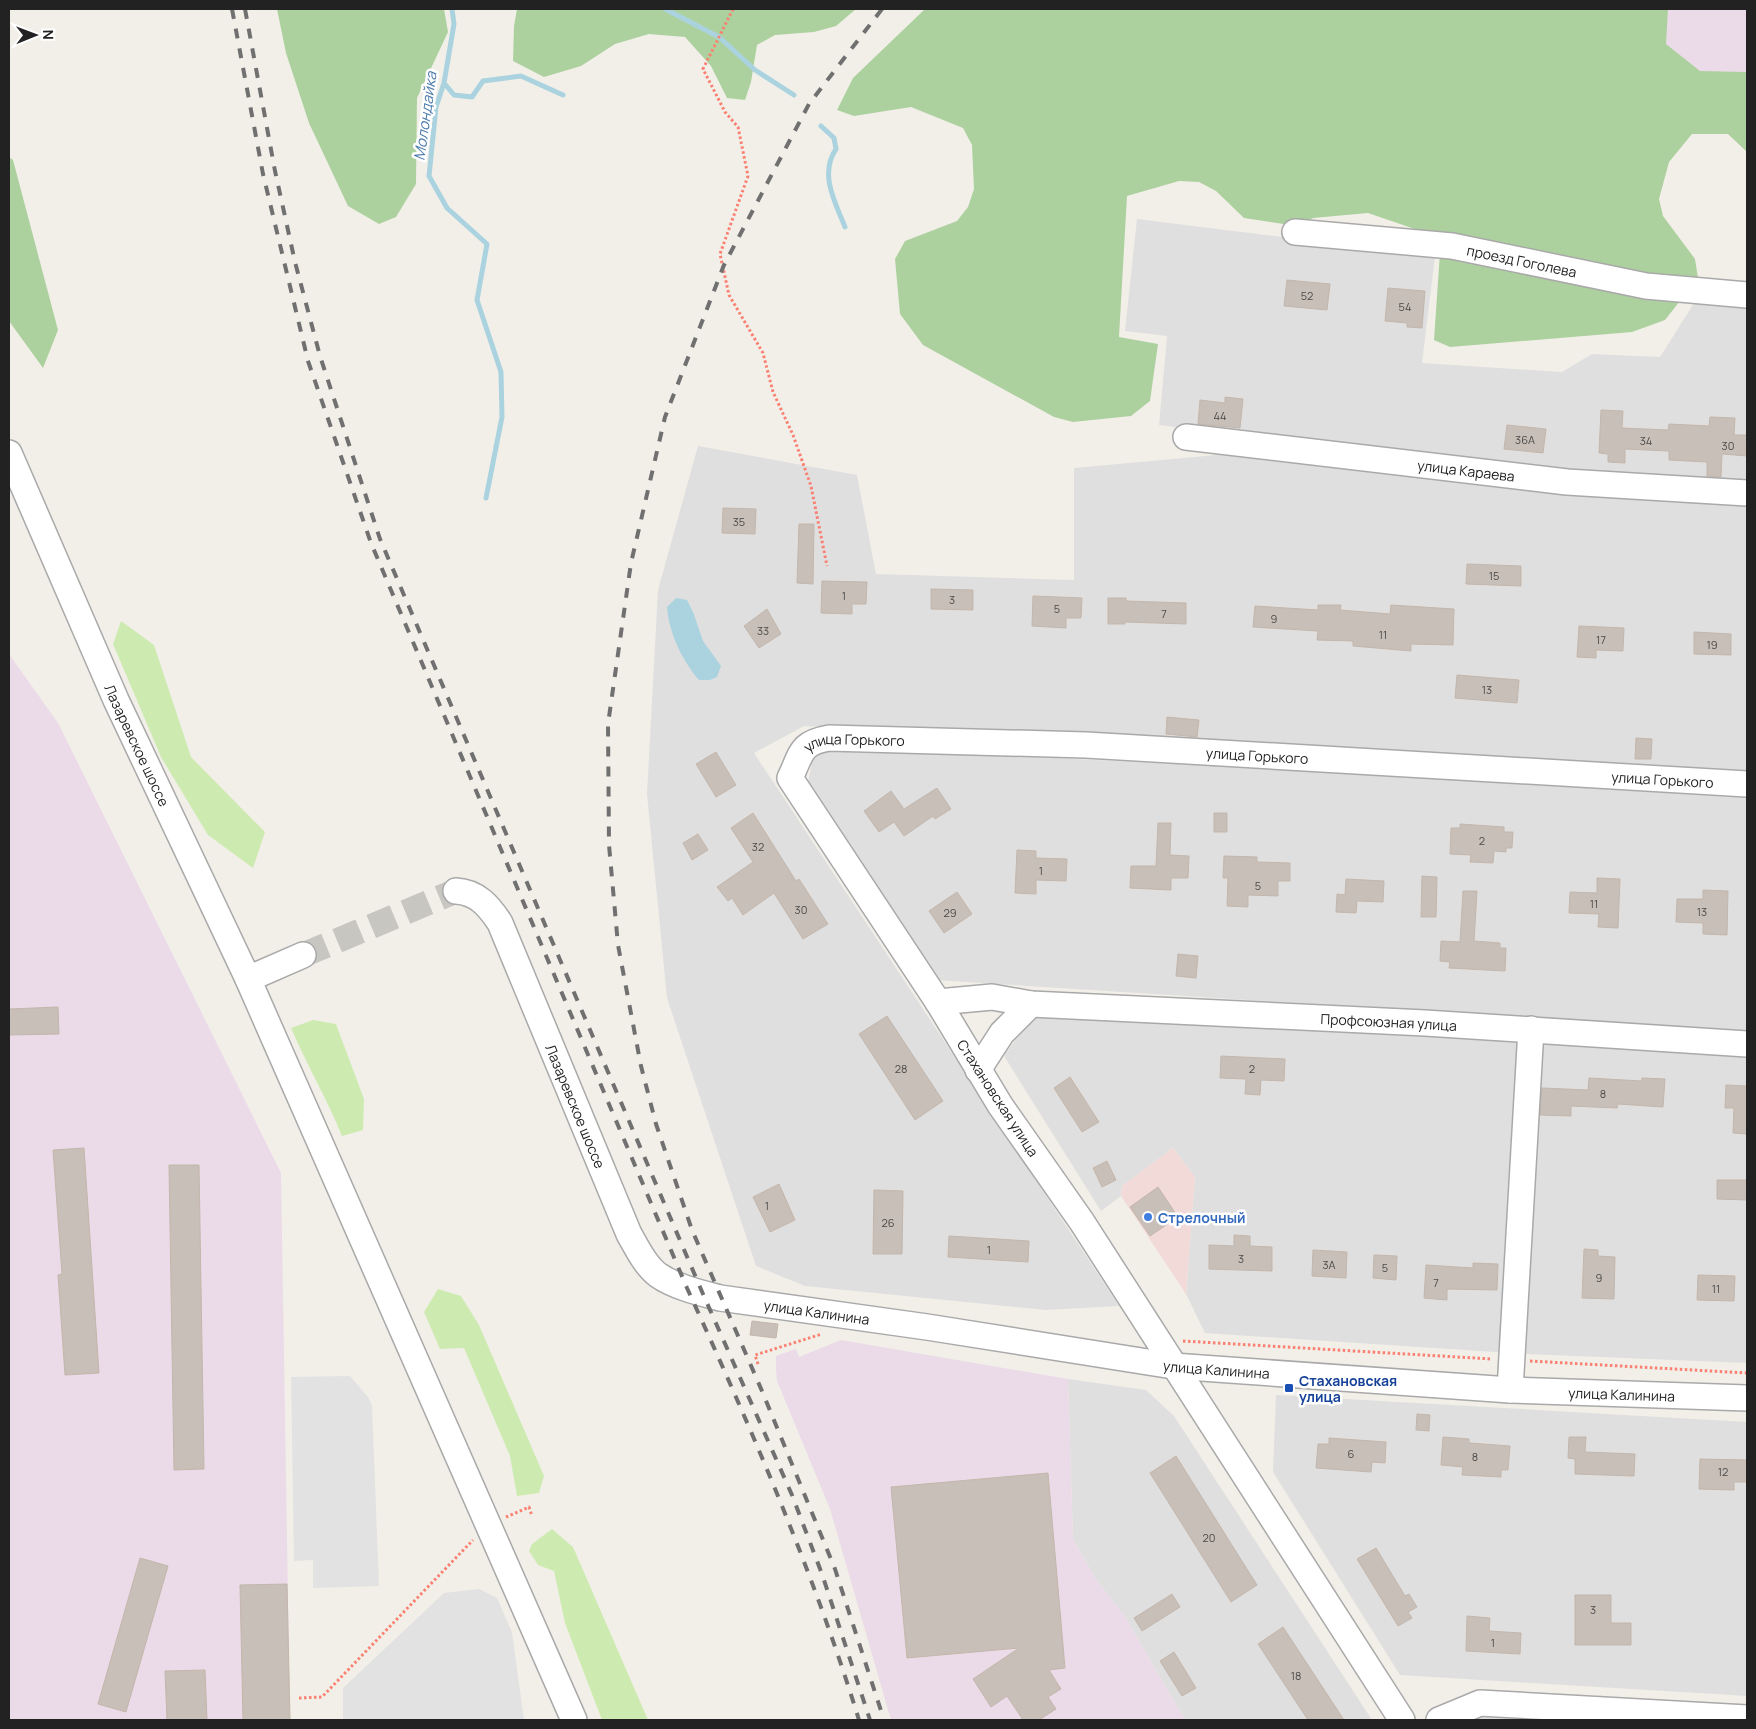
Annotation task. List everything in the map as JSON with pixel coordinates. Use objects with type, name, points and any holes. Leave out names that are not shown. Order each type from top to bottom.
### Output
[{"type":"street","name":"проезд Гоголева","points":[[1295,232],[1452,246],[1646,286],[1747,295]]},
{"type":"street","name":"улица Караева","points":[[1186,437],[1567,482],[1747,493]]},
{"type":"street","name":"Лазаревское шоссе","points":[[9,453],[116,700],[248,979],[487,1526],[574,1720]]},
{"type":"street","name":"улица Горького","points":[[790,778],[804,748],[813,740],[829,738],[1086,745],[1747,784]]},
{"type":"street","name":"Стахановская улица","points":[[790,778],[938,1002],[978,1070],[1082,1222],[1402,1720]]},
{"type":"street","name":"Лазаревское шоссе","points":[[456,891],[470,892],[491,909],[500,923],[629,1234],[643,1258],[658,1275],[688,1288],[720,1298]]},
{"type":"street","points":[[248,979],[303,955]]},
{"type":"street","name":"Профсоюзная улица","points":[[938,1002],[992,997],[1031,1004],[1531,1029],[1747,1044]]},
{"type":"street","points":[[978,1070],[1002,1033],[1031,1004]]},
{"type":"street","points":[[1510,1390],[1531,1029]]},
{"type":"street","name":"улица Калинина","points":[[720,1298],[927,1327],[1173,1366],[1510,1390],[1747,1398]]},
{"type":"street","points":[[1439,1720],[1480,1703],[1747,1718]]},
{"type":"path","points":[[733,9],[704,69],[725,112],[738,127],[748,176],[720,254],[729,295],[763,352],[773,392],[793,435],[811,486],[827,566]]},
{"type":"path","points":[[758,1364],[755,1355],[825,1334]]},
{"type":"path","points":[[1183,1341],[1747,1373]]},
{"type":"path","points":[[299,1698],[322,1697],[487,1526],[529,1507],[532,1516]]},
{"type":"shaded area","points":[[1663,9],[1747,9],[1747,100],[1654,95]]},
{"type":"shaded area","points":[[1137,219],[1435,256],[1422,363],[1562,372],[1592,354],[1660,357],[1696,300],[1747,300],[1747,485],[1576,477],[1159,425],[1167,336],[1125,331]]},
{"type":"shaded area","points":[[698,446],[857,475],[876,574],[1074,580],[1074,468],[1238,453],[1747,500],[1747,770],[804,726],[754,753],[1119,1306],[1046,1310],[805,1286],[756,1266],[667,998],[647,794],[658,590]]},
{"type":"shaded area","points":[[9,654],[58,723],[281,1173],[290,1720],[9,1720]]},
{"type":"shaded area","points":[[836,747],[1334,772],[1747,798],[1747,1032],[934,980],[808,783],[813,757]]},
{"type":"shaded area","points":[[1111,1015],[1747,1053],[1747,1363],[1526,1354],[1205,1333],[1186,1294],[1195,1177],[1173,1148],[1122,1186],[1121,1196],[1101,1211],[1004,1056],[1032,1017]]},
{"type":"shaded area","points":[[1173,1148],[1195,1177],[1186,1294],[1121,1196],[1122,1186]]},
{"type":"shaded area","points":[[841,1340],[1068,1379],[1073,1539],[1095,1578],[1125,1617],[1185,1720],[891,1720],[830,1509],[777,1381],[776,1356],[796,1349],[799,1357]]},
{"type":"shaded area","points":[[350,1376],[368,1397],[372,1406],[379,1586],[313,1588],[313,1560],[294,1561],[291,1377]]},
{"type":"shaded area","points":[[1068,1379],[1146,1390],[1174,1416],[1372,1720],[1185,1720],[1125,1617],[1095,1578],[1073,1539]]},
{"type":"shaded area","points":[[1276,1395],[1747,1422],[1747,1696],[1400,1675],[1273,1472]]},
{"type":"shaded area","points":[[479,1589],[497,1598],[512,1632],[524,1720],[343,1720],[343,1688],[444,1593]]},
{"type":"shaded area","points":[[1487,1710],[1689,1720],[1470,1720]]},
{"type":"green space","points":[[277,9],[444,9],[448,32],[417,98],[416,184],[396,217],[379,224],[348,206],[309,123],[286,53]]},
{"type":"green space","points":[[517,9],[856,9],[836,26],[814,32],[775,35],[757,45],[751,82],[745,100],[727,98],[711,66],[685,37],[649,34],[615,44],[581,66],[544,77],[513,61],[514,26]]},
{"type":"green space","points":[[925,9],[1668,9],[1666,44],[1700,71],[1747,72],[1747,152],[1728,134],[1692,134],[1669,162],[1659,199],[1663,216],[1695,259],[1698,278],[1665,320],[1632,332],[1450,347],[1434,340],[1441,238],[1368,213],[1313,218],[1297,226],[1244,218],[1216,191],[1199,182],[1179,181],[1127,196],[1119,337],[1158,344],[1150,401],[1131,416],[1073,422],[1054,417],[923,345],[900,314],[895,259],[905,241],[957,221],[968,207],[974,189],[972,145],[963,128],[911,107],[854,116],[837,110],[853,78]]},
{"type":"green space","points":[[9,157],[13,160],[58,330],[43,368],[9,321]]},
{"type":"green space","points":[[121,621],[154,645],[191,757],[265,832],[253,868],[208,835],[161,757],[113,644]]},
{"type":"green space","points":[[313,1020],[336,1024],[364,1099],[363,1130],[342,1136],[297,1042],[291,1028]]},
{"type":"green space","points":[[438,1289],[461,1296],[479,1325],[544,1476],[539,1493],[517,1496],[510,1456],[464,1348],[440,1349],[424,1312]]},
{"type":"green space","points":[[552,1529],[573,1547],[648,1720],[602,1720],[565,1623],[554,1571],[538,1565],[529,1551],[532,1544]]},
{"type":"water","points":[[676,598],[687,600],[703,641],[721,666],[717,677],[710,680],[699,680],[677,646],[670,627],[667,607]]},
{"type":"building","points":[[1287,280],[1330,284],[1327,310],[1284,306]]},
{"type":"building","points":[[1388,288],[1425,291],[1422,328],[1407,327],[1407,323],[1385,321]]},
{"type":"building","points":[[1225,397],[1243,399],[1240,428],[1198,424],[1200,400],[1225,403]]},
{"type":"building","points":[[1601,410],[1623,411],[1622,428],[1668,430],[1669,424],[1709,426],[1710,417],[1735,418],[1734,435],[1747,435],[1747,456],[1722,454],[1721,477],[1707,476],[1707,462],[1669,460],[1669,451],[1625,449],[1625,463],[1608,462],[1608,454],[1599,453]]},
{"type":"building","points":[[1507,425],[1546,429],[1543,453],[1504,449]]},
{"type":"building","points":[[723,508],[756,509],[755,534],[722,533]]},
{"type":"building","points":[[799,524],[814,524],[813,584],[797,583]]},
{"type":"building","points":[[1467,564],[1521,566],[1521,586],[1466,584]]},
{"type":"building","points":[[822,581],[867,582],[866,604],[852,604],[852,614],[821,613]]},
{"type":"building","points":[[931,589],[973,590],[973,610],[931,609]]},
{"type":"building","points":[[1033,596],[1082,598],[1081,618],[1066,618],[1066,628],[1032,626]]},
{"type":"building","points":[[1108,598],[1126,598],[1126,601],[1186,603],[1186,624],[1125,622],[1125,624],[1108,624]]},
{"type":"building","points":[[1318,605],[1341,605],[1340,610],[1390,614],[1391,605],[1454,609],[1453,645],[1411,644],[1411,651],[1353,646],[1353,641],[1317,640],[1318,631],[1253,627],[1255,606],[1318,610]]},
{"type":"building","points":[[767,609],[781,634],[759,648],[744,626]]},
{"type":"building","points":[[1579,626],[1624,628],[1623,651],[1596,650],[1596,658],[1577,657]]},
{"type":"building","points":[[1694,632],[1731,634],[1731,655],[1694,654]]},
{"type":"building","points":[[1457,675],[1519,680],[1517,703],[1455,698]]},
{"type":"building","points":[[1167,717],[1199,720],[1197,737],[1166,734]]},
{"type":"building","points":[[1636,738],[1652,739],[1651,759],[1635,759]]},
{"type":"building","points":[[716,752],[736,785],[716,797],[696,764]]},
{"type":"building","points":[[937,788],[951,809],[935,819],[933,816],[904,836],[894,822],[879,832],[864,811],[891,791],[904,809]]},
{"type":"building","points":[[753,813],[796,881],[799,879],[828,924],[803,939],[774,893],[743,915],[732,898],[728,901],[717,887],[753,862],[731,828]]},
{"type":"building","points":[[1214,813],[1227,813],[1227,832],[1214,832]]},
{"type":"building","points":[[1158,823],[1171,823],[1170,855],[1189,856],[1188,878],[1171,878],[1171,890],[1130,888],[1131,866],[1156,866]]},
{"type":"building","points":[[1460,824],[1504,827],[1504,832],[1513,832],[1512,848],[1506,848],[1506,852],[1494,851],[1493,863],[1470,862],[1471,855],[1450,854],[1451,828],[1460,828]]},
{"type":"building","points":[[698,834],[708,850],[692,860],[683,843]]},
{"type":"building","points":[[1017,850],[1036,851],[1036,858],[1067,859],[1066,881],[1036,880],[1036,894],[1015,893]]},
{"type":"building","points":[[1224,856],[1257,857],[1257,862],[1290,863],[1290,881],[1278,881],[1278,896],[1248,895],[1248,907],[1227,906],[1228,878],[1223,878]]},
{"type":"building","points":[[1422,876],[1437,877],[1436,917],[1421,917]]},
{"type":"building","points":[[1597,878],[1620,879],[1618,928],[1598,927],[1599,914],[1569,913],[1570,892],[1597,893]]},
{"type":"building","points":[[1346,879],[1384,881],[1383,902],[1357,901],[1356,913],[1336,912],[1337,894],[1345,895]]},
{"type":"building","points":[[1703,890],[1728,891],[1727,935],[1703,934],[1703,923],[1676,922],[1677,899],[1703,899]]},
{"type":"building","points":[[1463,891],[1477,891],[1474,941],[1500,943],[1500,948],[1506,948],[1505,971],[1449,968],[1450,962],[1440,961],[1441,941],[1460,942]]},
{"type":"building","points":[[957,892],[972,914],[944,933],[929,911]]},
{"type":"building","points":[[1178,954],[1198,956],[1196,978],[1176,976]]},
{"type":"building","points":[[58,1007],[59,1034],[9,1035],[9,1009]]},
{"type":"building","points":[[887,1016],[943,1101],[915,1120],[859,1034]]},
{"type":"building","points":[[1221,1056],[1285,1059],[1284,1081],[1261,1080],[1260,1095],[1245,1094],[1246,1079],[1220,1078]]},
{"type":"building","points":[[1070,1077],[1099,1122],[1082,1132],[1054,1088]]},
{"type":"building","points":[[1589,1078],[1642,1081],[1642,1078],[1665,1079],[1663,1107],[1618,1104],[1617,1108],[1571,1106],[1571,1116],[1540,1115],[1542,1088],[1588,1090]]},
{"type":"building","points":[[1726,1085],[1747,1086],[1747,1134],[1733,1133],[1734,1108],[1725,1108]]},
{"type":"building","points":[[84,1148],[99,1373],[65,1375],[58,1275],[62,1274],[53,1150]]},
{"type":"building","points":[[1107,1161],[1116,1180],[1102,1187],[1093,1168]]},
{"type":"building","points":[[169,1165],[199,1165],[204,1469],[174,1470]]},
{"type":"building","points":[[1717,1180],[1747,1180],[1747,1200],[1717,1199]]},
{"type":"building","points":[[779,1184],[795,1220],[770,1232],[753,1197]]},
{"type":"building","points":[[1158,1187],[1178,1217],[1150,1236],[1130,1207]]},
{"type":"building","points":[[874,1190],[903,1191],[902,1254],[873,1254]]},
{"type":"building","points":[[1234,1235],[1250,1236],[1250,1246],[1272,1247],[1272,1271],[1209,1269],[1209,1245],[1234,1246]]},
{"type":"building","points":[[949,1236],[1029,1241],[1028,1262],[948,1257]]},
{"type":"building","points":[[1584,1249],[1598,1250],[1598,1256],[1615,1257],[1614,1299],[1582,1298]]},
{"type":"building","points":[[1313,1250],[1347,1252],[1346,1278],[1312,1276]]},
{"type":"building","points":[[1374,1255],[1397,1256],[1396,1280],[1373,1278]]},
{"type":"building","points":[[1473,1263],[1498,1264],[1497,1290],[1447,1289],[1447,1300],[1424,1298],[1426,1265],[1473,1268]]},
{"type":"building","points":[[1698,1275],[1735,1276],[1734,1301],[1697,1300]]},
{"type":"building","points":[[752,1321],[778,1324],[776,1338],[750,1335]]},
{"type":"building","points":[[1417,1414],[1430,1415],[1429,1431],[1416,1430]]},
{"type":"building","points":[[1443,1437],[1469,1439],[1469,1443],[1510,1446],[1508,1470],[1501,1470],[1501,1477],[1462,1475],[1463,1467],[1441,1465]]},
{"type":"building","points":[[1569,1437],[1586,1437],[1585,1452],[1635,1454],[1634,1476],[1575,1474],[1575,1459],[1568,1458]]},
{"type":"building","points":[[1329,1438],[1386,1442],[1385,1463],[1372,1462],[1371,1472],[1316,1468],[1318,1444],[1329,1444]]},
{"type":"building","points":[[1176,1456],[1257,1585],[1231,1602],[1150,1473]]},
{"type":"building","points":[[1700,1459],[1747,1460],[1747,1482],[1734,1482],[1734,1490],[1699,1489]]},
{"type":"building","points":[[1048,1473],[1065,1668],[1049,1670],[1061,1689],[1048,1697],[1056,1709],[1039,1720],[1023,1720],[1007,1696],[991,1707],[973,1679],[1019,1648],[907,1658],[891,1487]]},
{"type":"building","points":[[1376,1548],[1405,1596],[1409,1594],[1417,1607],[1408,1612],[1412,1618],[1398,1626],[1357,1559]]},
{"type":"building","points":[[140,1558],[168,1566],[126,1712],[98,1704]]},
{"type":"building","points":[[287,1584],[290,1720],[243,1720],[240,1585]]},
{"type":"building","points":[[1172,1594],[1180,1607],[1142,1631],[1134,1618]]},
{"type":"building","points":[[1575,1595],[1611,1595],[1611,1623],[1631,1623],[1631,1645],[1575,1645]]},
{"type":"building","points":[[1467,1616],[1490,1618],[1489,1631],[1521,1633],[1520,1654],[1466,1651]]},
{"type":"building","points":[[1283,1627],[1344,1720],[1308,1720],[1258,1644]]},
{"type":"building","points":[[1174,1652],[1196,1688],[1182,1696],[1160,1661]]},
{"type":"building","points":[[205,1670],[207,1720],[167,1720],[165,1671]]},
{"type":"waterway","name":"Молондайка","points":[[452,9],[454,24],[444,83],[436,107],[429,176],[447,208],[487,244],[477,300],[501,372],[502,417],[486,498]]},
{"type":"waterway","points":[[665,9],[719,37],[755,70],[794,95]]},
{"type":"waterway","points":[[444,83],[454,95],[472,97],[483,81],[521,76],[563,95]]},
{"type":"waterway","points":[[821,126],[834,138],[836,149],[829,168],[830,188],[845,227]]},
{"type":"tunnel","points":[[303,955],[456,891]]},
{"type":"railway","points":[[232,9],[263,174],[308,361],[371,543],[687,1288],[735,1394],[780,1501],[822,1610],[859,1720]]},
{"type":"railway","points":[[245,9],[275,171],[295,262],[320,356],[380,539],[703,1294],[792,1495],[822,1574],[870,1720]]},
{"type":"railway","points":[[882,9],[809,104],[724,265],[665,417],[631,563],[608,724],[609,845],[618,945],[641,1066],[656,1124],[692,1230],[762,1391],[835,1569],[884,1720]]},
{"type":"place","name":"Стрелочный","points":[[1148,1217]]},
{"type":"place","name":"Стахановская улица","points":[[1289,1388]]}]
